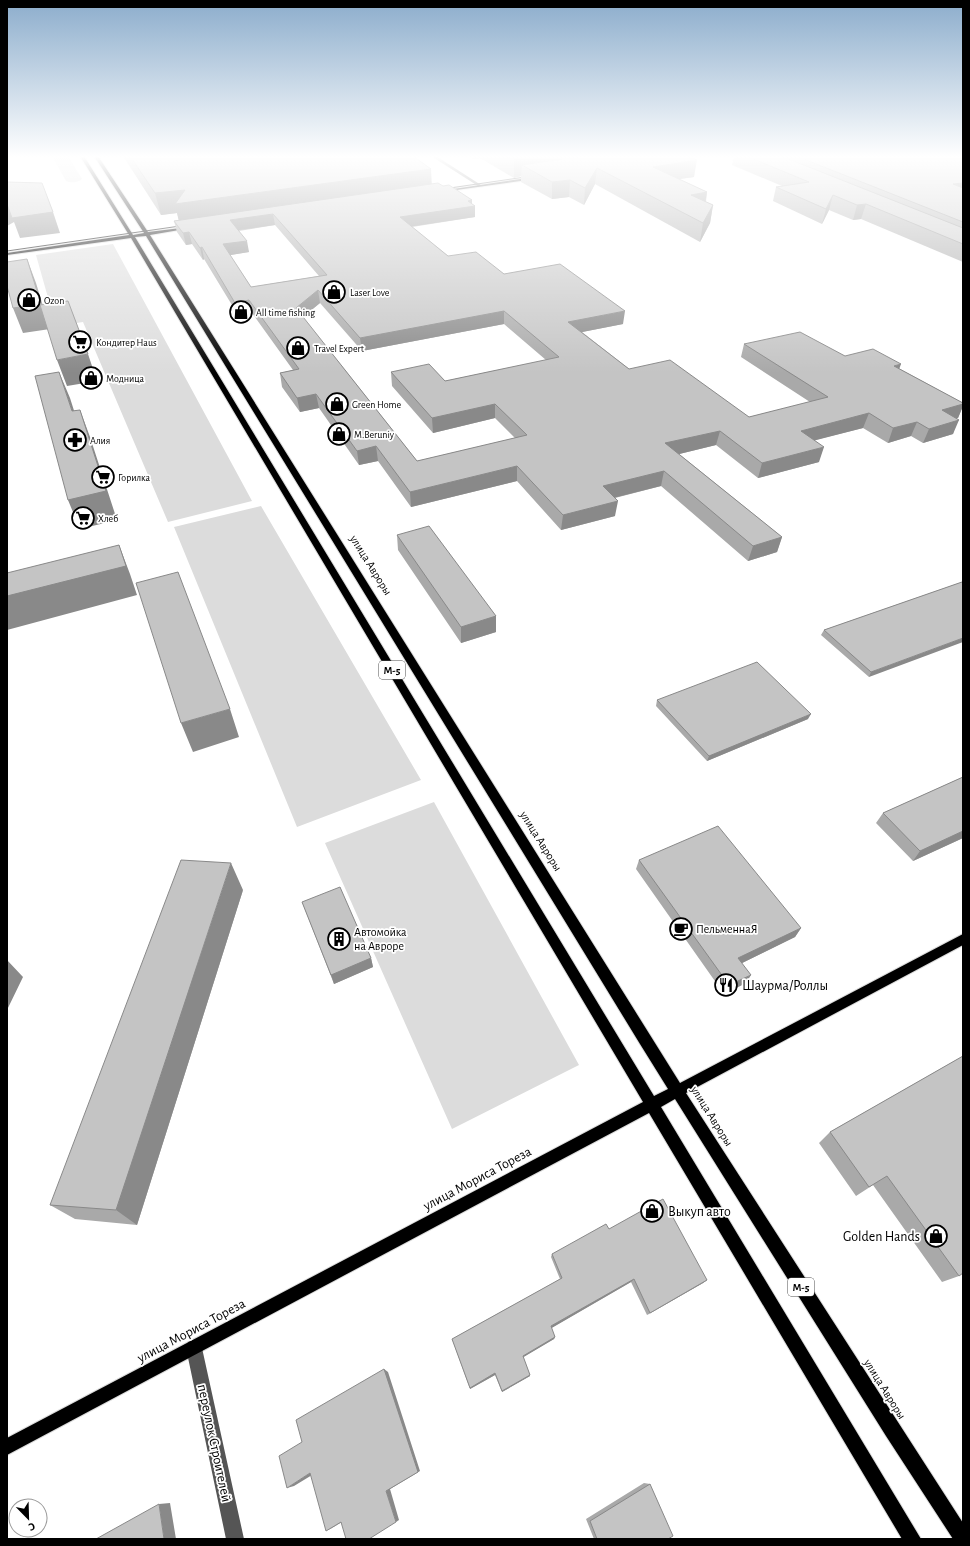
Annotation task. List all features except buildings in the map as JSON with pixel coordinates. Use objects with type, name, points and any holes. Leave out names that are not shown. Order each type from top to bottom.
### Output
[{"type":"main road","points":[[122,230],[166,228]]},
{"type":"main road","points":[[7,254],[140,230]]},
{"type":"main road","name":"улица Авроры","points":[[140,230],[678,1091],[892,1430],[963,1539]]},
{"type":"main road","name":"улица Авроры","points":[[140,230],[652,1104],[912,1539]]},
{"type":"main road","name":"улица Мориса Тореза","points":[[7,1447],[963,939]]},
{"type":"street","name":"переулок Строителей","points":[[194,1348],[235,1539]]},
{"type":"shaded area","points":[[113,244],[252,501],[168,522],[83,322],[56,326],[36,255]]},
{"type":"shaded area","points":[[261,506],[421,780],[297,827],[174,527]]},
{"type":"shaded area","points":[[434,802],[579,1065],[452,1129],[325,843]]},
{"type":"tram line","points":[[7,251],[165,228]]},
{"type":"place","name":"Laser Love","points":[[334,292]]},
{"type":"place","name":"Ozon","points":[[29,300]]},
{"type":"place","name":"All time fishing","points":[[241,312]]},
{"type":"place","name":"Кондитер Haus","points":[[80,342]]},
{"type":"place","name":"Travel Expert","points":[[298,348]]},
{"type":"place","name":"Модница","points":[[91,378]]},
{"type":"place","name":"Green Home","points":[[337,404]]},
{"type":"place","name":"M.Beruniy","points":[[339,434]]},
{"type":"place","name":"Алия","points":[[75,440]]},
{"type":"place","name":"Горилка","points":[[103,477]]},
{"type":"place","name":"Хлеб","points":[[83,518]]},
{"type":"place","name":"ПельменнаЯ","points":[[681,929]]},
{"type":"place","name":"Автомойка на Авроре","points":[[339,939]]},
{"type":"place","name":"Шаурма/Роллы","points":[[726,985]]},
{"type":"place","name":"Выкуп авто","points":[[652,1211]]},
{"type":"place","name":"Golden Hands","points":[[936,1236]]}]
